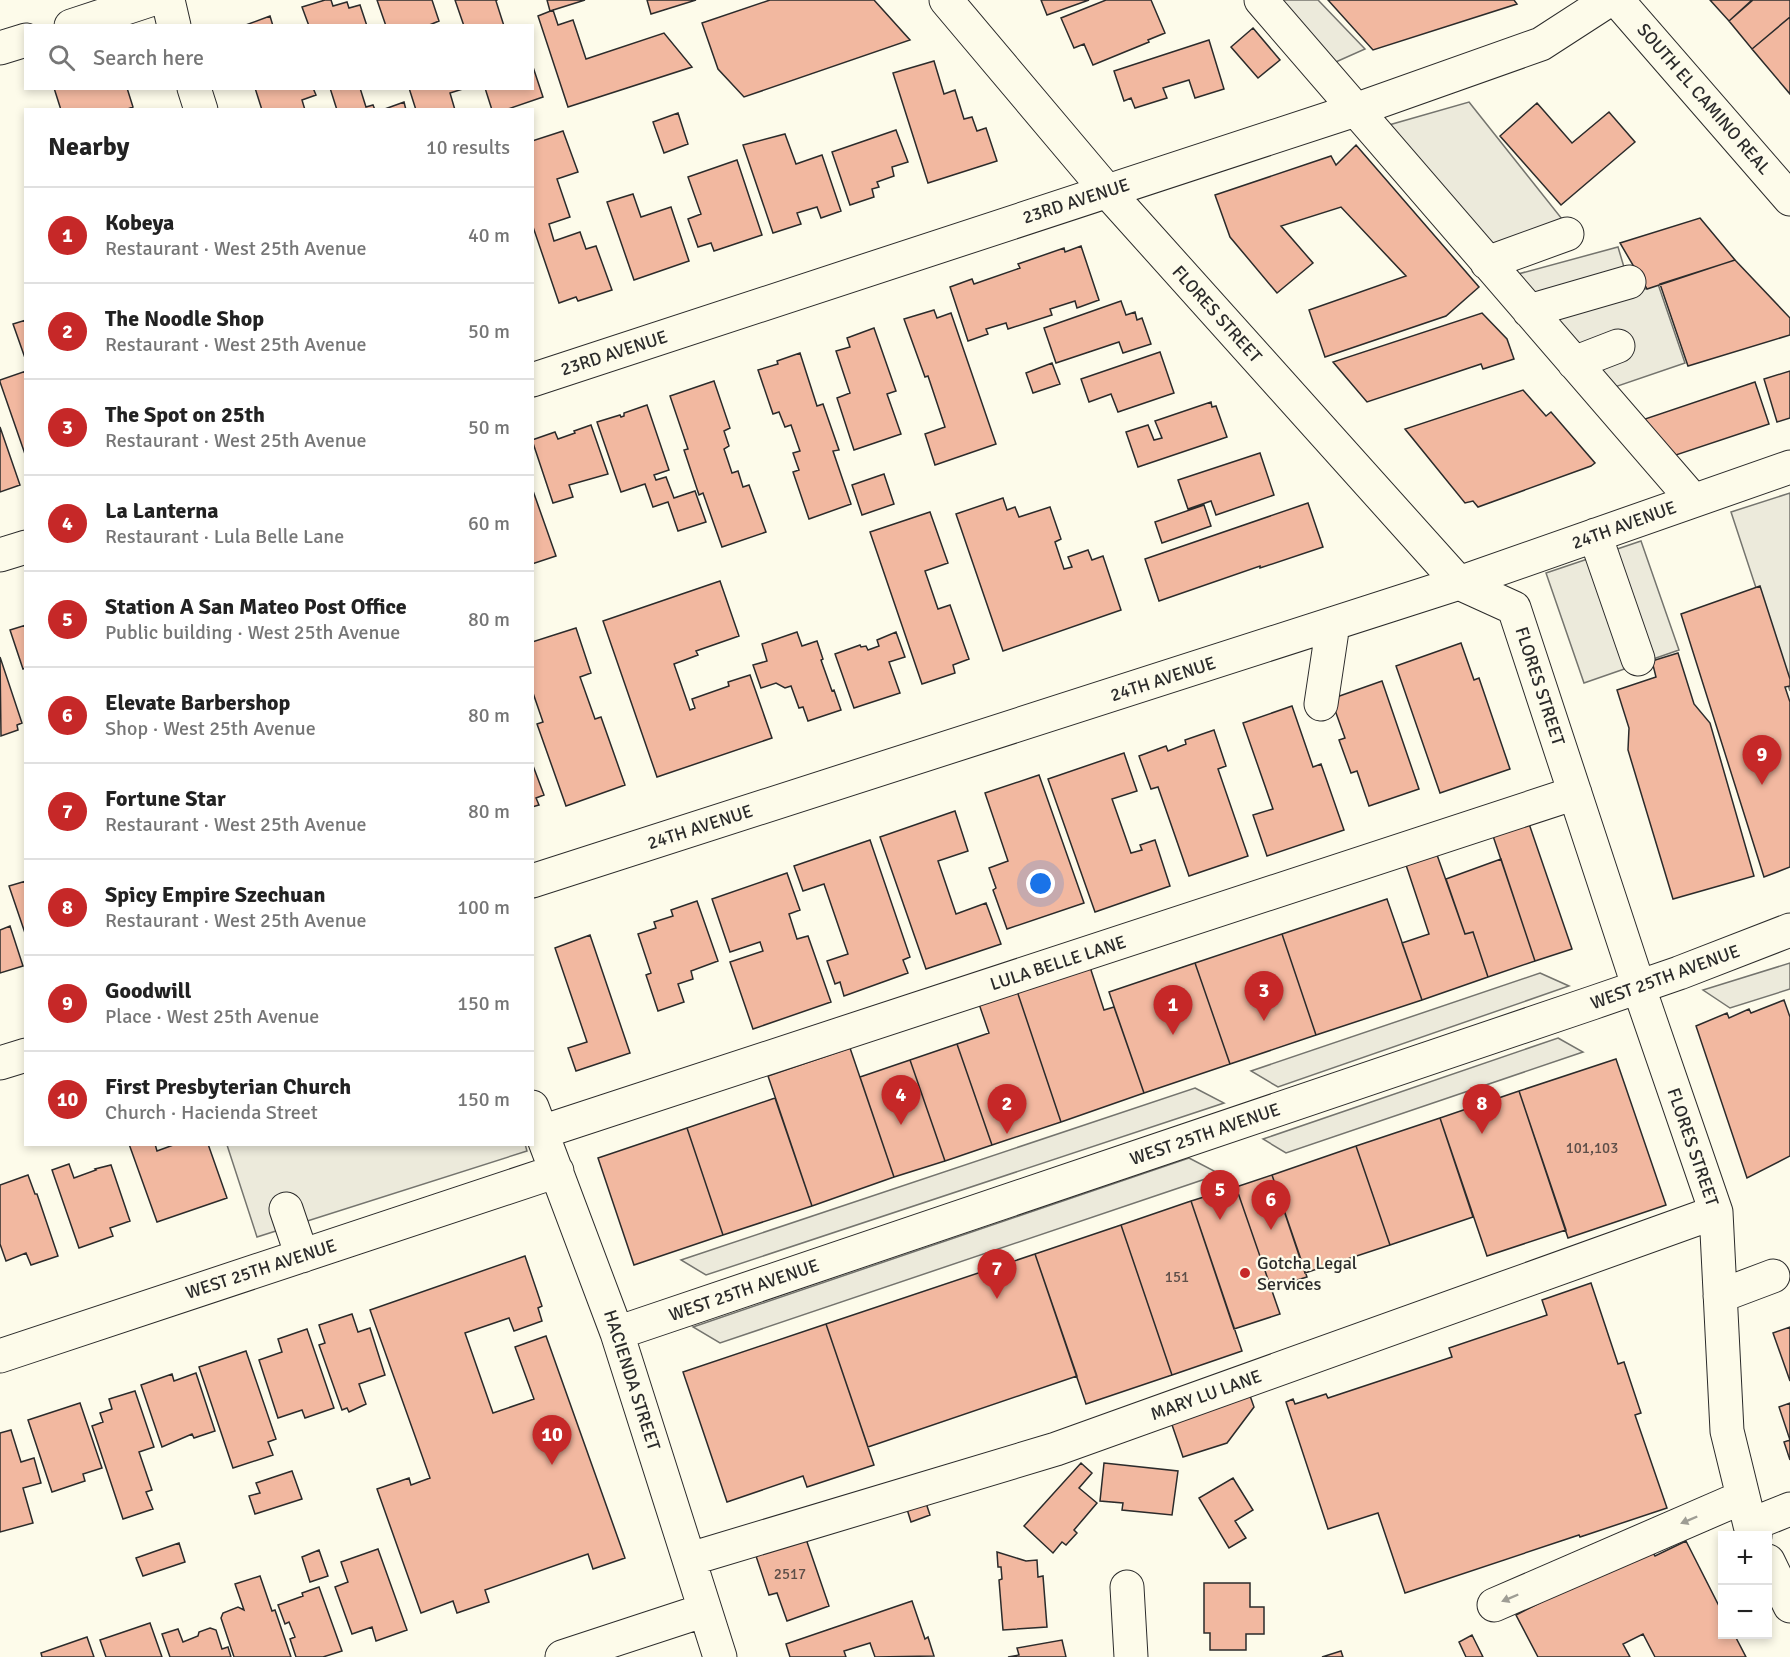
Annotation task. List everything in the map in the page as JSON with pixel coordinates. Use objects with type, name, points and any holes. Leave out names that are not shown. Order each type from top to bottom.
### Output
[{"type":"street","points":[[77,24],[150,0]]},
{"type":"street","points":[[168,0],[174,24]]},
{"type":"street","name":"FLORES STREET","points":[[946,0],[1107,191],[1460,583],[1514,608],[1716,1212],[1727,1431],[1749,1519]]},
{"type":"street","points":[[1261,0],[1693,500]]},
{"type":"street","name":"23RD AVENUE","points":[[534,379],[1355,111],[1540,44],[1610,0]]},
{"type":"street","name":"SOUTH EL CAMINO REAL","points":[[1617,0],[1790,199]]},
{"type":"street","points":[[0,48],[24,41]]},
{"type":"street","points":[[195,90],[200,108]]},
{"type":"street","points":[[1487,263],[1567,234]]},
{"type":"street","points":[[1529,311],[1629,282]]},
{"type":"street","points":[[1575,363],[1618,346]]},
{"type":"street","name":"24TH AVENUE","points":[[534,880],[1460,583],[1790,467]]},
{"type":"street","points":[[1595,535],[1638,659]]},
{"type":"street","points":[[0,555],[24,548]]},
{"type":"street","points":[[1320,704],[1333,624]]},
{"type":"street","name":"LULA BELLE LANE","points":[[537,1120],[1575,793]]},
{"type":"street","name":"WEST 25TH AVENUE","points":[[617,1333],[1639,987],[1790,930]]},
{"type":"street","points":[[0,1063],[24,1055]]},
{"type":"street","name":"HACIENDA STREET","points":[[537,1120],[617,1333],[720,1657]]},
{"type":"street","name":"WEST 25TH AVENUE","points":[[0,1356],[557,1171]]},
{"type":"street","points":[[286,1209],[302,1256]]},
{"type":"street","name":"MARY LU LANE","points":[[690,1559],[1056,1449],[1716,1212]]},
{"type":"street","points":[[1720,1296],[1773,1276]]},
{"type":"street","points":[[1494,1605],[1749,1519],[1790,1509]]},
{"type":"street","points":[[1772,1571],[1790,1606]]},
{"type":"street","points":[[1127,1587],[1131,1657]]},
{"type":"street","points":[[562,1657],[705,1610]]},
{"type":"shaded area","points":[[1274,0],[1318,0],[1365,49],[1329,65]]},
{"type":"shaded area","points":[[1469,102],[1566,224],[1481,248],[1375,129]]},
{"type":"shaded area","points":[[1618,247],[1632,294],[1658,284],[1685,363],[1612,388],[1507,277]]},
{"type":"shaded area","points":[[1790,493],[1790,691],[1731,512]]},
{"type":"shaded area","points":[[1641,541],[1679,650],[1584,683],[1546,573]]},
{"type":"shaded area","points":[[1790,963],[1790,989],[1730,1008],[1703,990]]},
{"type":"shaded area","points":[[1540,973],[1569,986],[1278,1087],[1251,1071]]},
{"type":"shaded area","points":[[1558,1038],[1583,1052],[1286,1153],[1263,1139]]},
{"type":"shaded area","points":[[1195,1088],[1224,1103],[706,1275],[681,1260]]},
{"type":"shaded area","points":[[227,1146],[526,1146],[527,1151],[257,1237]]},
{"type":"shaded area","points":[[1189,1158],[1220,1174],[720,1343],[693,1327]]},
{"type":"building","points":[[325,0],[331,0],[333,6],[347,2],[349,8],[360,5],[366,24],[308,24],[302,7]]},
{"type":"building","points":[[377,0],[432,0],[439,21],[432,24],[385,24]]},
{"type":"building","points":[[455,0],[497,0],[503,24],[463,24]]},
{"type":"building","points":[[547,0],[585,0],[550,11]]},
{"type":"building","points":[[647,0],[696,0],[651,14]]},
{"type":"building","points":[[770,0],[874,0],[910,40],[744,97],[718,69],[702,23]]},
{"type":"building","points":[[1041,0],[1089,0],[1047,15]]},
{"type":"building","points":[[1106,0],[1151,0],[1165,33],[1093,65],[1084,44],[1074,48],[1061,18]]},
{"type":"building","points":[[1328,0],[1514,0],[1517,4],[1373,50]]},
{"type":"building","points":[[1710,0],[1752,0],[1729,21]]},
{"type":"building","points":[[1753,0],[1790,0],[1790,17],[1752,49],[1729,21]]},
{"type":"building","points":[[553,10],[558,25],[573,20],[586,59],[664,33],[692,67],[568,107],[538,16]]},
{"type":"building","points":[[270,16],[272,24],[248,24]]},
{"type":"building","points":[[1790,17],[1790,94],[1752,49]]},
{"type":"building","points":[[1253,28],[1280,60],[1258,78],[1231,47]]},
{"type":"building","points":[[1209,40],[1224,89],[1195,98],[1189,80],[1163,88],[1167,98],[1135,108],[1131,98],[1124,101],[1114,71]]},
{"type":"building","points":[[934,61],[944,94],[955,90],[964,119],[972,117],[977,131],[986,128],[997,161],[928,183],[893,73]]},
{"type":"building","points":[[534,70],[543,97],[511,108],[491,108],[486,90],[534,90]]},
{"type":"building","points":[[55,90],[128,90],[133,107],[130,108],[60,108]]},
{"type":"building","points":[[256,90],[314,90],[316,95],[302,100],[304,108],[261,108]]},
{"type":"building","points":[[331,90],[361,90],[366,107],[373,105],[374,108],[336,108]]},
{"type":"building","points":[[410,90],[460,90],[450,93],[454,108],[415,108]]},
{"type":"building","points":[[404,102],[406,108],[388,108]]},
{"type":"building","points":[[1537,103],[1572,143],[1609,112],[1635,142],[1561,205],[1500,136]]},
{"type":"building","points":[[678,113],[688,144],[664,153],[653,122]]},
{"type":"building","points":[[896,130],[908,162],[892,167],[894,176],[877,182],[879,187],[872,189],[874,197],[850,205],[832,152]]},
{"type":"building","points":[[563,131],[578,172],[557,179],[570,217],[549,224],[554,241],[580,232],[586,249],[596,246],[612,290],[578,301],[576,297],[559,303],[534,230],[534,140]]},
{"type":"building","points":[[785,134],[796,164],[822,155],[841,211],[821,218],[817,207],[797,213],[801,224],[773,233],[743,145]]},
{"type":"building","points":[[1356,145],[1479,287],[1446,316],[1325,357],[1309,310],[1406,276],[1341,207],[1281,226],[1313,263],[1277,293],[1230,237],[1215,195],[1331,156],[1336,165]]},
{"type":"building","points":[[737,160],[762,235],[714,251],[711,243],[698,247],[688,219],[701,214],[688,177]]},
{"type":"building","points":[[633,194],[641,217],[671,207],[689,261],[634,280],[607,202]]},
{"type":"building","points":[[1700,218],[1735,260],[1647,289],[1620,243]]},
{"type":"building","points":[[1081,246],[1099,300],[1077,308],[1075,301],[1050,309],[1052,315],[1008,329],[1006,323],[986,329],[988,334],[968,341],[950,287],[972,279],[974,284],[1020,268],[1018,264],[1064,248],[1065,252]]},
{"type":"building","points":[[1735,260],[1790,318],[1790,335],[1688,366],[1660,284]]},
{"type":"building","points":[[1121,301],[1126,315],[1135,312],[1137,320],[1142,318],[1151,344],[1123,353],[1119,342],[1056,363],[1044,328]]},
{"type":"building","points":[[934,310],[937,318],[951,313],[996,444],[935,465],[925,434],[945,427],[928,376],[925,377],[904,319]]},
{"type":"building","points":[[1482,313],[1507,339],[1514,359],[1483,369],[1481,364],[1367,402],[1333,362]]},
{"type":"building","points":[[24,321],[24,355],[13,324]]},
{"type":"building","points":[[874,328],[896,391],[887,394],[901,434],[854,450],[837,398],[850,393],[836,351],[850,347],[847,338]]},
{"type":"building","points":[[1160,352],[1174,393],[1118,412],[1111,394],[1089,402],[1081,379]]},
{"type":"building","points":[[800,353],[817,406],[823,404],[839,450],[833,451],[851,504],[809,519],[793,472],[799,470],[793,453],[800,451],[791,425],[785,427],[779,412],[773,414],[758,370],[778,364],[777,361]]},
{"type":"building","points":[[1052,363],[1060,384],[1033,393],[1026,373]]},
{"type":"building","points":[[1790,371],[1790,418],[1777,422],[1764,379]]},
{"type":"building","points":[[24,372],[24,451],[0,382],[0,380]]},
{"type":"building","points":[[714,381],[730,428],[724,431],[729,446],[724,449],[732,473],[738,471],[743,487],[749,485],[766,532],[722,547],[703,493],[699,495],[684,450],[688,449],[670,396]]},
{"type":"building","points":[[1755,382],[1769,424],[1673,456],[1642,420]]},
{"type":"building","points":[[1523,390],[1546,416],[1551,412],[1595,463],[1478,507],[1473,501],[1465,503],[1405,429]]},
{"type":"building","points":[[1211,402],[1212,407],[1216,406],[1227,437],[1138,467],[1126,432],[1148,425],[1154,440],[1162,438],[1155,421]]},
{"type":"building","points":[[647,405],[669,470],[654,475],[656,480],[666,477],[674,498],[695,491],[706,522],[678,531],[668,502],[653,507],[645,484],[621,492],[597,422],[620,415],[624,416],[624,413]]},
{"type":"building","points":[[591,425],[608,474],[569,485],[573,497],[553,503],[534,446],[534,439],[555,432],[558,439],[575,433],[574,431]]},
{"type":"building","points":[[0,427],[20,485],[0,492]]},
{"type":"building","points":[[1260,453],[1274,495],[1216,515],[1211,501],[1188,509],[1178,480]]},
{"type":"building","points":[[884,474],[894,504],[862,515],[852,485]]},
{"type":"building","points":[[534,494],[556,556],[534,563]]},
{"type":"building","points":[[1003,498],[1007,510],[1015,507],[1019,517],[1050,507],[1061,539],[1055,542],[1064,569],[1072,567],[1068,557],[1088,550],[1092,560],[1103,556],[1121,610],[1003,651],[956,514]]},
{"type":"building","points":[[1308,503],[1323,547],[1159,601],[1145,559]]},
{"type":"building","points":[[1204,505],[1211,526],[1162,543],[1155,522]]},
{"type":"building","points":[[930,512],[948,563],[925,571],[938,609],[950,605],[969,659],[953,665],[955,673],[922,684],[870,532]]},
{"type":"building","points":[[720,581],[739,636],[696,651],[698,655],[674,664],[690,710],[695,708],[692,699],[729,686],[728,682],[750,675],[772,738],[657,777],[603,621]]},
{"type":"building","points":[[1760,586],[1790,679],[1790,686],[1785,687],[1790,702],[1790,867],[1764,877],[1681,614]]},
{"type":"building","points":[[24,626],[24,669],[23,669],[10,630]]},
{"type":"building","points":[[576,628],[591,673],[580,677],[595,719],[601,717],[625,785],[566,806],[537,724],[543,722],[534,696],[534,641]]},
{"type":"building","points":[[797,632],[802,646],[817,641],[823,659],[821,660],[841,710],[808,721],[803,707],[799,708],[791,686],[785,688],[776,683],[761,688],[753,665],[767,661],[762,644]]},
{"type":"building","points":[[896,632],[905,657],[889,662],[900,693],[854,708],[835,654],[860,645],[861,647],[866,646],[868,650],[879,646],[877,640]]},
{"type":"building","points":[[1461,643],[1474,680],[1479,678],[1510,769],[1440,793],[1396,666]]},
{"type":"building","points":[[1678,653],[1694,704],[1710,723],[1754,876],[1673,899],[1628,750],[1629,728],[1617,690],[1656,677],[1652,661]]},
{"type":"building","points":[[0,657],[22,723],[17,725],[18,730],[1,736]]},
{"type":"building","points":[[1382,681],[1419,789],[1369,806],[1357,771],[1351,773],[1339,740],[1345,738],[1331,699]]},
{"type":"building","points":[[1292,706],[1313,767],[1321,764],[1344,830],[1267,856],[1253,815],[1273,809],[1243,723]]},
{"type":"building","points":[[1214,730],[1226,766],[1218,769],[1248,856],[1189,876],[1158,787],[1151,789],[1139,756],[1166,746],[1168,751],[1186,744],[1185,740]]},
{"type":"building","points":[[1124,753],[1137,791],[1112,799],[1131,853],[1142,850],[1140,845],[1155,840],[1170,886],[1095,912],[1048,779]]},
{"type":"building","points":[[534,768],[544,795],[536,798],[539,805],[534,806]]},
{"type":"building","points":[[1039,775],[1084,903],[1007,929],[993,890],[996,888],[989,868],[1008,861],[985,793]]},
{"type":"building","points":[[955,811],[968,851],[938,861],[956,914],[986,903],[1001,944],[926,969],[880,837]]},
{"type":"building","points":[[1526,815],[1572,949],[1535,961],[1490,827]]},
{"type":"building","points":[[870,840],[910,957],[903,960],[908,973],[844,996],[840,982],[835,984],[827,961],[848,954],[824,884],[803,891],[794,866]]},
{"type":"building","points":[[1436,852],[1465,934],[1473,932],[1488,977],[1422,1000],[1402,943],[1429,934],[1405,862]]},
{"type":"building","points":[[1501,859],[1535,961],[1488,977],[1473,932],[1465,934],[1446,879]]},
{"type":"building","points":[[787,873],[800,910],[789,914],[797,939],[808,936],[831,1002],[753,1029],[730,962],[763,951],[760,942],[730,952],[712,899]]},
{"type":"building","points":[[24,882],[24,930],[9,886]]},
{"type":"building","points":[[1387,899],[1422,1000],[1316,1035],[1282,934]]},
{"type":"building","points":[[697,901],[718,961],[691,971],[693,979],[678,984],[684,1002],[658,1011],[646,975],[651,973],[638,934],[656,928],[654,922],[673,916],[671,910]]},
{"type":"building","points":[[10,926],[23,966],[0,973],[0,930]]},
{"type":"building","points":[[1282,934],[1316,1035],[1230,1064],[1195,963]]},
{"type":"building","points":[[590,935],[630,1053],[576,1071],[568,1048],[587,1042],[555,948]]},
{"type":"building","points":[[1195,963],[1230,1064],[1144,1093],[1109,992]]},
{"type":"building","points":[[1090,967],[1104,1010],[1114,1007],[1144,1093],[1061,1122],[1017,991]]},
{"type":"building","points":[[1017,991],[1061,1122],[992,1145],[957,1044],[989,1033],[979,1004]]},
{"type":"building","points":[[1784,1000],[1790,1017],[1790,1156],[1747,1178],[1696,1026],[1727,1013],[1729,1018],[1749,1009],[1751,1013]]},
{"type":"building","points":[[957,1044],[992,1145],[945,1161],[910,1060]]},
{"type":"building","points":[[850,1048],[894,1177],[812,1206],[768,1076]]},
{"type":"building","points":[[1616,1059],[1666,1205],[1568,1238],[1519,1091]]},
{"type":"building","points":[[910,1060],[945,1161],[894,1177],[860,1077]]},
{"type":"building","points":[[1519,1091],[1566,1230],[1487,1256],[1440,1118]]},
{"type":"building","points":[[775,1098],[812,1206],[723,1235],[687,1128]]},
{"type":"building","points":[[1440,1118],[1473,1217],[1390,1245],[1356,1146]]},
{"type":"building","points":[[687,1128],[723,1235],[634,1265],[598,1158]]},
{"type":"building","points":[[130,1146],[156,1146],[157,1151],[171,1146],[209,1146],[227,1198],[157,1222]]},
{"type":"building","points":[[1356,1146],[1390,1245],[1305,1273],[1272,1175]]},
{"type":"building","points":[[69,1164],[74,1178],[111,1165],[130,1221],[110,1228],[113,1236],[79,1248],[52,1170]]},
{"type":"building","points":[[28,1175],[35,1194],[37,1194],[58,1256],[31,1265],[26,1253],[6,1261],[0,1244],[0,1185]]},
{"type":"building","points":[[1272,1175],[1307,1277],[1271,1288],[1236,1187]]},
{"type":"building","points":[[1236,1187],[1280,1314],[1234,1329],[1191,1201]]},
{"type":"building","points":[[1191,1201],[1242,1351],[1172,1375],[1121,1225]]},
{"type":"building","points":[[1121,1225],[1172,1375],[1086,1404],[1035,1254]]},
{"type":"building","points":[[1035,1254],[1077,1376],[868,1447],[826,1324]]},
{"type":"building","points":[[525,1256],[542,1306],[538,1308],[542,1321],[514,1331],[509,1318],[465,1333],[493,1413],[534,1399],[515,1347],[546,1336],[625,1558],[593,1569],[588,1554],[485,1590],[489,1602],[457,1613],[453,1601],[421,1613],[377,1489],[409,1478],[411,1485],[430,1478],[370,1310]]},
{"type":"building","points":[[1591,1283],[1618,1364],[1624,1362],[1641,1413],[1635,1415],[1667,1508],[1405,1593],[1378,1513],[1328,1529],[1286,1402],[1293,1399],[1295,1404],[1326,1394],[1328,1398],[1452,1357],[1449,1348],[1547,1315],[1542,1300]]},
{"type":"building","points":[[352,1314],[358,1332],[370,1328],[385,1375],[359,1384],[366,1404],[349,1412],[347,1408],[342,1410],[319,1345],[325,1343],[319,1325]]},
{"type":"building","points":[[826,1324],[874,1465],[807,1487],[803,1476],[727,1502],[683,1372]]},
{"type":"building","points":[[1790,1327],[1790,1381],[1773,1333]]},
{"type":"building","points":[[307,1329],[334,1408],[305,1418],[302,1410],[278,1418],[259,1360],[282,1352],[278,1339]]},
{"type":"building","points":[[246,1351],[276,1439],[268,1442],[273,1455],[233,1468],[199,1367]]},
{"type":"building","points":[[196,1373],[215,1431],[194,1438],[192,1434],[162,1447],[141,1385],[172,1374],[174,1381]]},
{"type":"building","points":[[1248,1390],[1254,1407],[1227,1443],[1183,1457],[1169,1416]]},
{"type":"building","points":[[135,1391],[154,1447],[139,1452],[152,1490],[146,1492],[153,1509],[123,1519],[92,1426],[103,1422],[100,1413],[112,1409],[109,1399]]},
{"type":"building","points":[[80,1403],[102,1468],[83,1474],[85,1481],[52,1492],[28,1420]]},
{"type":"building","points":[[1790,1403],[1790,1440],[1779,1407]]},
{"type":"building","points":[[11,1430],[21,1462],[34,1458],[41,1483],[23,1488],[33,1523],[0,1532],[0,1433]]},
{"type":"building","points":[[1790,1440],[1790,1460],[1784,1442]]},
{"type":"building","points":[[1081,1463],[1092,1473],[1079,1488],[1097,1503],[1074,1530],[1077,1533],[1066,1545],[1062,1542],[1053,1553],[1024,1526]]},
{"type":"building","points":[[1104,1463],[1178,1471],[1172,1515],[1122,1510],[1123,1503],[1100,1501]]},
{"type":"building","points":[[292,1471],[302,1499],[255,1514],[249,1496],[260,1493],[256,1483]]},
{"type":"building","points":[[1233,1478],[1253,1510],[1235,1521],[1246,1538],[1229,1548],[1199,1498]]},
{"type":"building","points":[[925,1500],[930,1515],[911,1522],[906,1506]]},
{"type":"building","points":[[806,1539],[829,1606],[787,1621],[777,1593],[769,1595],[756,1556]]},
{"type":"building","points":[[1686,1541],[1718,1604],[1718,1639],[1737,1639],[1746,1657],[1655,1657],[1643,1634],[1623,1644],[1630,1657],[1538,1657],[1516,1615],[1624,1560],[1652,1551],[1655,1556]]},
{"type":"building","points":[[179,1543],[185,1562],[143,1576],[136,1558]]},
{"type":"building","points":[[378,1549],[407,1630],[376,1641],[372,1627],[352,1634],[335,1587],[348,1582],[341,1562]]},
{"type":"building","points":[[319,1550],[328,1576],[310,1582],[302,1557]]},
{"type":"building","points":[[997,1552],[1026,1561],[1037,1560],[1038,1577],[1043,1576],[1047,1627],[1003,1630],[999,1580],[1002,1579]]},
{"type":"building","points":[[260,1576],[272,1611],[275,1610],[291,1657],[234,1657],[221,1618],[223,1613],[238,1607],[244,1610],[235,1584]]},
{"type":"building","points":[[1204,1583],[1250,1583],[1250,1607],[1264,1607],[1264,1634],[1246,1634],[1246,1650],[1210,1650],[1210,1633],[1204,1633]]},
{"type":"building","points":[[319,1587],[342,1651],[323,1657],[296,1657],[290,1639],[295,1637],[289,1622],[285,1624],[278,1605],[303,1596],[302,1593]]},
{"type":"building","points":[[912,1601],[925,1639],[928,1637],[934,1656],[875,1657],[870,1643],[844,1651],[846,1657],[790,1657],[786,1644]]},
{"type":"building","points":[[150,1623],[162,1657],[106,1657],[100,1640]]},
{"type":"building","points":[[210,1628],[216,1630],[222,1649],[228,1647],[231,1657],[170,1657],[162,1634],[178,1629],[183,1642]]},
{"type":"building","points":[[1472,1635],[1483,1657],[1466,1657],[1459,1642]]},
{"type":"building","points":[[87,1637],[94,1657],[42,1657],[41,1653]]},
{"type":"building","points":[[1062,1640],[1066,1657],[1008,1657],[1019,1655],[1017,1648]]},
{"type":"building","points":[[1341,1651],[1343,1657],[1322,1657]]},
{"type":"place","name":"Goodwill","points":[[1762,785]]},
{"type":"place","name":"The Spot on 25th","points":[[1264,1021]]},
{"type":"place","name":"Kobeya","points":[[1173,1035]]},
{"type":"place","name":"La Lanterna","points":[[901,1125]]},
{"type":"place","name":"The Noodle Shop","points":[[1007,1134]]},
{"type":"place","name":"Spicy Empire Szechuan","points":[[1482,1134]]},
{"type":"place","name":"Station A San Mateo Post Office","points":[[1220,1220]]},
{"type":"place","name":"Elevate Barbershop","points":[[1271,1230]]},
{"type":"place","name":"Gotcha Legal Services","points":[[1245,1273]]},
{"type":"place","name":"Fortune Star","points":[[997,1299]]},
{"type":"place","name":"First Presbyterian Church","points":[[552,1465]]}]
